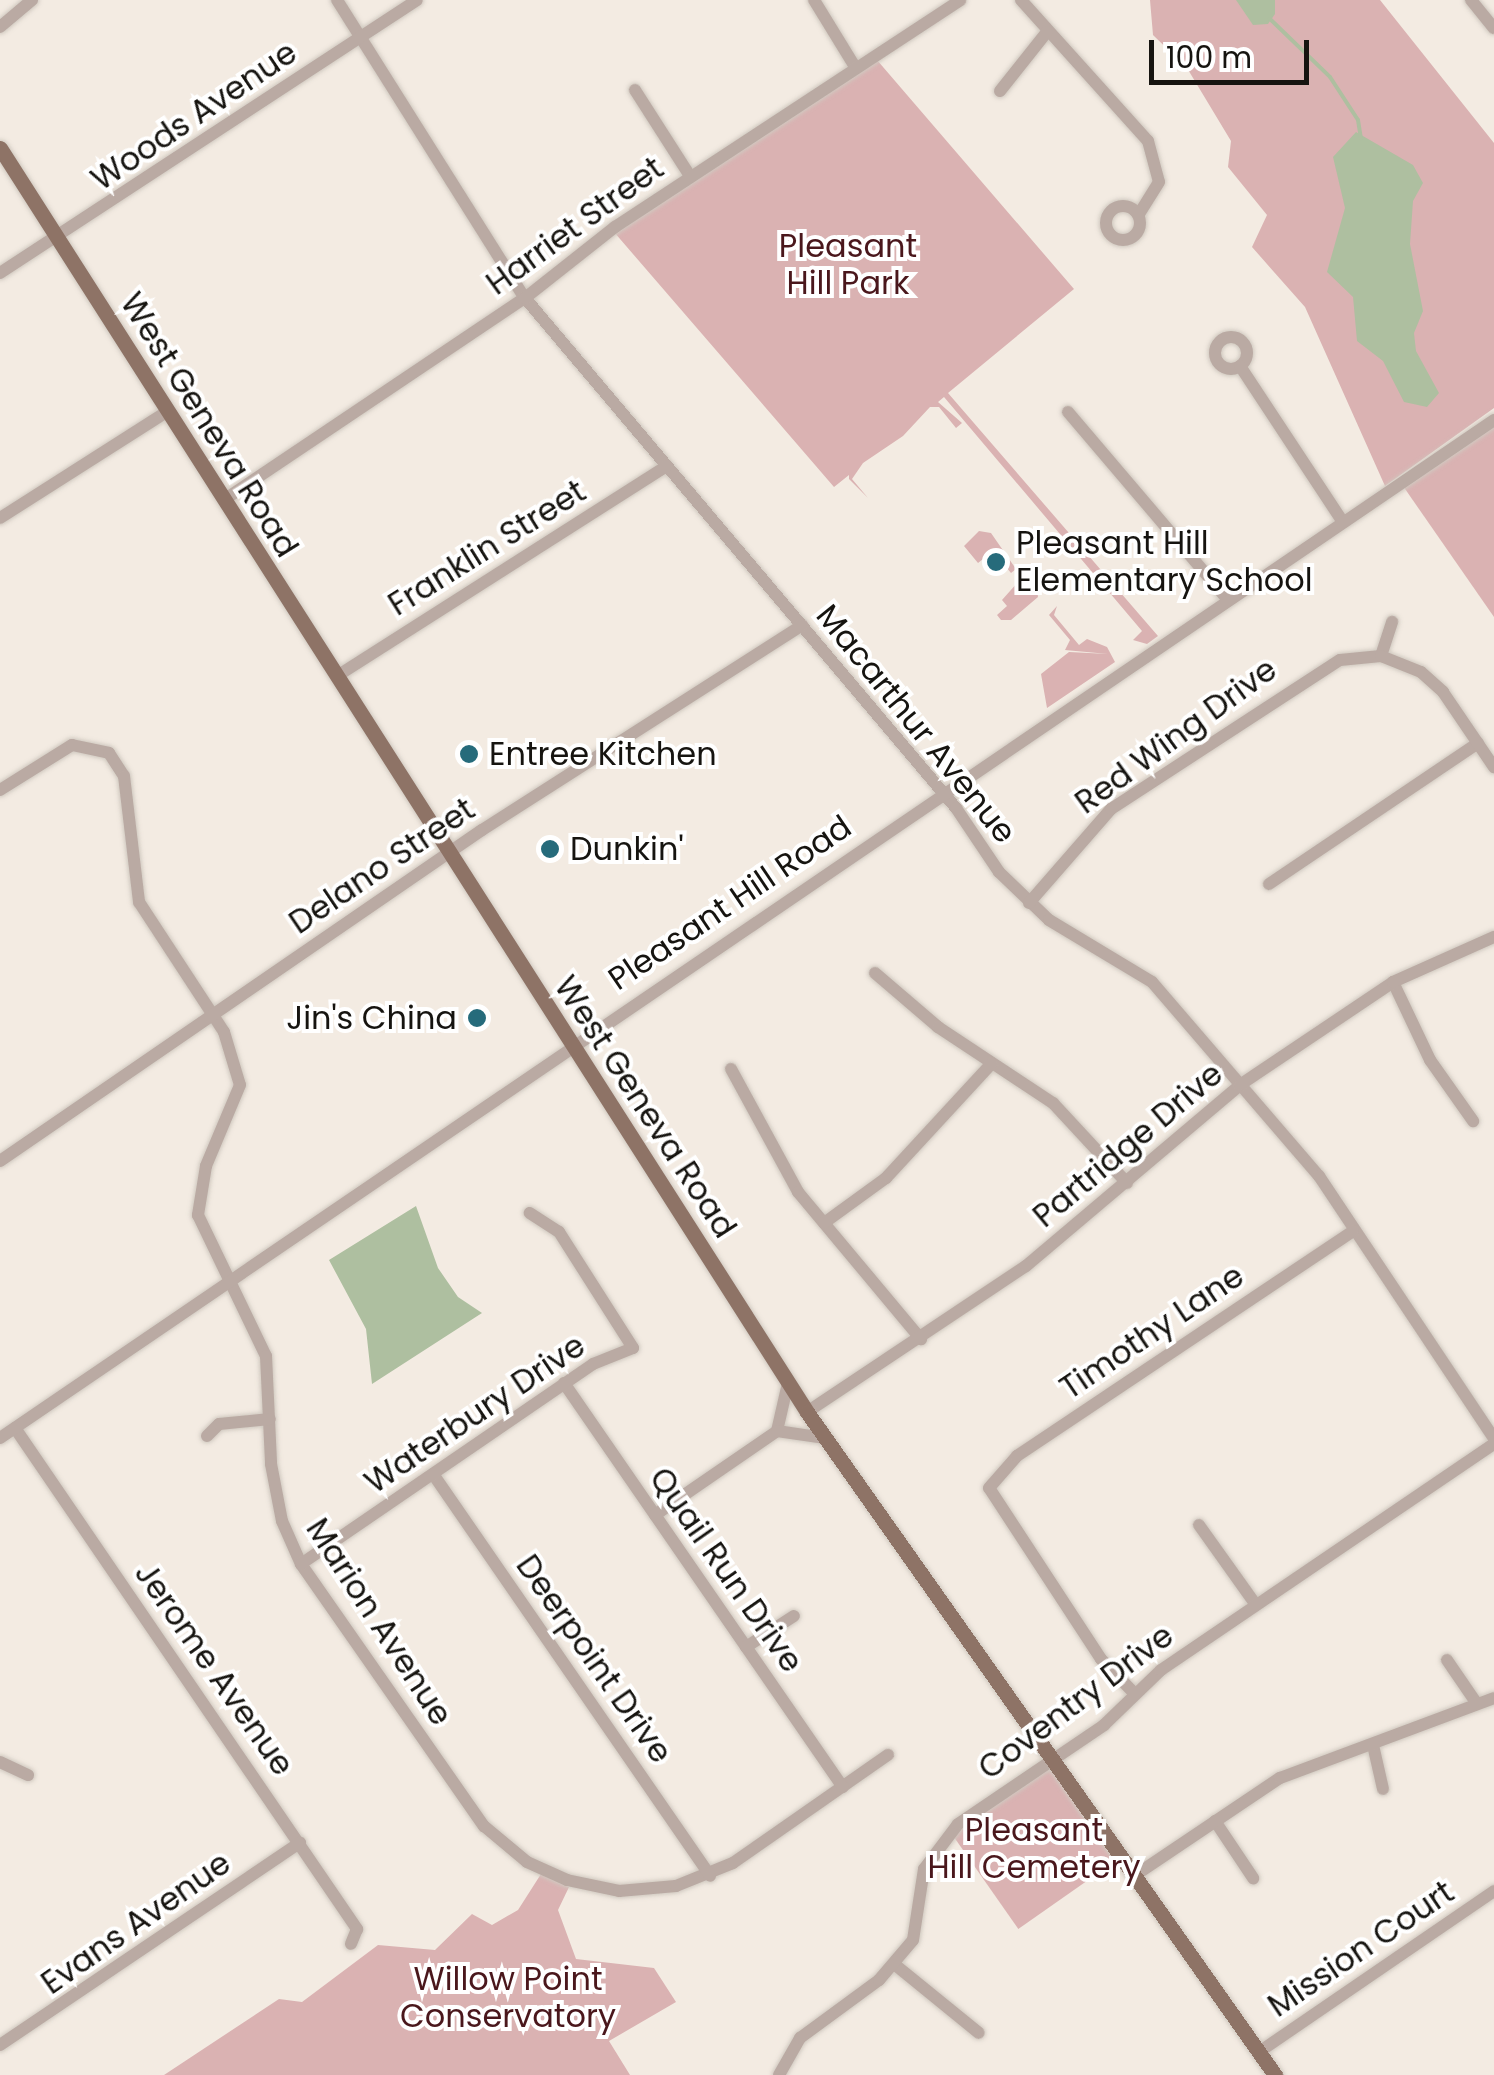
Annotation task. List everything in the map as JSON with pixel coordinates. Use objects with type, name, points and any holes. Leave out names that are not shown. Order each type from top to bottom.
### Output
[{"type":"main road","name":"West Geneva Road","points":[[0,148],[807,1412],[1275,2075]]},
{"type":"street","points":[[0,27],[32,0]]},
{"type":"street","name":"Macarthur Avenue","points":[[337,0],[526,298],[942,793],[1029,903],[1152,982],[1319,1176],[1494,1441]]},
{"type":"street","name":"Woods Avenue","points":[[0,273],[417,0]]},
{"type":"street","points":[[814,0],[856,67]]},
{"type":"street","name":"Harriet Street","points":[[224,500],[526,298],[690,176],[960,0]]},
{"type":"street","points":[[1021,0],[1148,141],[1159,182],[1138,215]]},
{"type":"street","points":[[1471,0],[1494,28]]},
{"type":"street","points":[[1000,91],[1047,32]]},
{"type":"street","points":[[634,90],[690,176]]},
{"type":"street","points":[[1240,366],[1343,522]]},
{"type":"street","points":[[0,518],[168,411]]},
{"type":"street","points":[[1068,412],[1228,600]]},
{"type":"street","name":"Pleasant Hill Road","points":[[0,1438],[570,1044],[1494,420]]},
{"type":"street","name":"Franklin Street","points":[[337,676],[668,466]]},
{"type":"street","points":[[1392,622],[1381,656],[1430,679],[1494,767]]},
{"type":"street","name":"Delano Street","points":[[0,1162],[449,853],[802,625]]},
{"type":"street","name":"Red Wing Drive","points":[[1029,903],[1084,835],[1129,796],[1317,669],[1381,656]]},
{"type":"street","name":"Marion Avenue","points":[[0,790],[60,750],[88,743],[115,760],[129,789],[130,868],[138,902],[214,1015],[240,1084],[206,1166],[198,1216],[262,1344],[274,1491],[301,1564],[470,1808],[506,1847],[540,1869],[592,1888],[654,1890],[710,1876],[888,1755]]},
{"type":"street","points":[[1269,884],[1478,744]]},
{"type":"street","name":"Partridge Drive","points":[[807,1412],[1026,1266],[1240,1084],[1393,982],[1494,937]]},
{"type":"street","points":[[875,973],[992,1063],[1053,1102],[1127,1183]]},
{"type":"street","points":[[1393,982],[1430,1060],[1473,1122]]},
{"type":"street","points":[[824,1223],[886,1178],[992,1063]]},
{"type":"street","points":[[731,1069],[782,1167],[921,1339]]},
{"type":"street","name":"Waterbury Drive","points":[[301,1564],[564,1383],[633,1348],[559,1232],[530,1213]]},
{"type":"street","name":"Timothy Lane","points":[[1135,1694],[1102,1659],[989,1488],[1017,1456],[1353,1231]]},
{"type":"street","points":[[655,1515],[777,1431],[788,1382]]},
{"type":"street","name":"Quail Run Drive","points":[[564,1383],[843,1788]]},
{"type":"street","points":[[208,1436],[220,1424],[270,1419]]},
{"type":"street","name":"Jerome Avenue","points":[[15,1428],[357,1929],[352,1944]]},
{"type":"street","points":[[777,1431],[825,1438]]},
{"type":"street","name":"Coventry Drive","points":[[779,2075],[800,2038],[894,1964],[913,1940],[924,1868],[958,1824],[1052,1762],[1135,1694],[1256,1605],[1494,1441]]},
{"type":"street","name":"Deerpoint Drive","points":[[433,1474],[710,1876]]},
{"type":"street","points":[[1199,1525],[1256,1605]]},
{"type":"street","points":[[746,1647],[794,1616]]},
{"type":"street","points":[[1447,1660],[1477,1704]]},
{"type":"street","points":[[1134,1876],[1280,1778],[1494,1698]]},
{"type":"street","points":[[1373,1744],[1383,1789]]},
{"type":"street","points":[[0,1762],[28,1776]]},
{"type":"street","points":[[1215,1821],[1253,1878]]},
{"type":"street","name":"Evans Avenue","points":[[0,2045],[300,1843]]},
{"type":"street","name":"Mission Court","points":[[1259,2052],[1494,1891]]},
{"type":"street","points":[[894,1964],[979,2033]]},
{"type":"green space","points":[[1150,0],[1380,0],[1494,143],[1494,408],[1385,486],[1305,307],[1252,247],[1267,215],[1228,167],[1231,141],[1187,68],[1153,35]]},
{"type":"green space","name":"Pleasant Hill Park","points":[[877,60],[1074,289],[948,393],[1158,636],[1147,644],[1133,640],[1142,631],[944,397],[938,402],[962,423],[956,428],[939,407],[930,407],[903,436],[863,463],[852,479],[868,498],[849,479],[849,475],[834,487],[614,232]]},
{"type":"green space","points":[[1494,424],[1494,617],[1403,486]]},
{"type":"green space","points":[[979,531],[991,533],[1016,569],[1011,573],[993,551],[978,563],[964,546]]},
{"type":"green space","points":[[1018,572],[1037,588],[1038,597],[1011,620],[1001,620],[997,615],[1007,606],[1002,600],[1018,582]]},
{"type":"green space","points":[[1057,606],[1054,615],[1079,645],[1087,639],[1107,647],[1115,662],[1047,708],[1041,674],[1069,652],[1108,654],[1065,650],[1070,640],[1049,615]]},
{"type":"green space","name":"Pleasant Hill Cemetery","points":[[1049,1767],[1115,1861],[1018,1929],[952,1835]]},
{"type":"green space","name":"Willow Point Conservatory","points":[[541,1874],[569,1887],[558,1910],[576,1959],[654,1968],[676,2002],[609,2041],[630,2075],[164,2075],[279,1999],[302,2002],[378,1945],[435,1950],[472,1914],[492,1925],[518,1910]]},
{"type":"shaded area","points":[[1236,0],[1275,0],[1275,14],[1268,24],[1253,25]]},
{"type":"shaded area","points":[[1356,132],[1413,165],[1423,183],[1413,201],[1410,244],[1423,311],[1414,333],[1416,351],[1439,393],[1427,407],[1404,402],[1383,361],[1357,341],[1353,297],[1327,272],[1345,208],[1333,157]]},
{"type":"shaded area","points":[[416,1206],[438,1268],[458,1297],[482,1313],[372,1384],[366,1329],[329,1260]]},
{"type":"waterway","points":[[1270,19],[1330,77],[1358,120],[1361,139]]},
{"type":"place","name":"Pleasant Hill Elementary School","points":[[996,562]]},
{"type":"place","name":"Entree Kitchen","points":[[469,754]]},
{"type":"place","name":"Dunkin'","points":[[550,849]]},
{"type":"place","name":"Jin's China","points":[[477,1018]]}]
